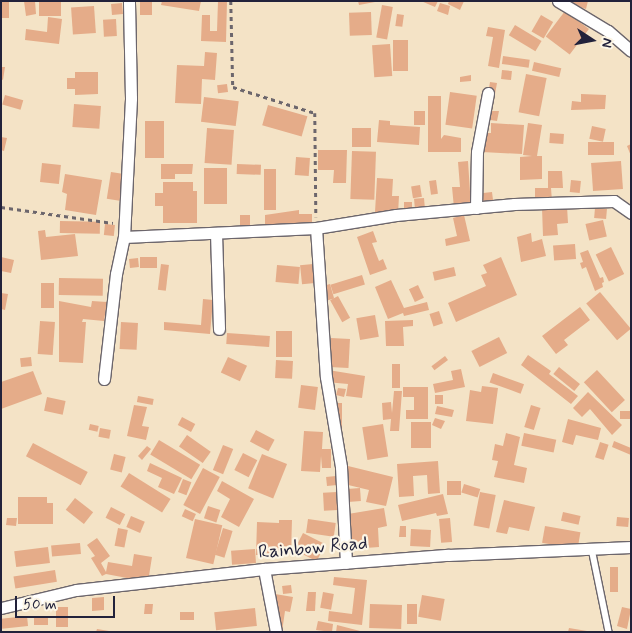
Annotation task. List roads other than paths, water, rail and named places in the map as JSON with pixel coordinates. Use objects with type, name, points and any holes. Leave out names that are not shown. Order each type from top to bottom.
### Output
[{"type":"street","points":[[104,379],[116,274],[124,237],[131,98],[129,1]]},
{"type":"street","points":[[558,1],[608,32],[631,51]]},
{"type":"street","points":[[476,208],[476,152],[488,93]]},
{"type":"street","points":[[124,237],[316,228],[396,215],[476,208],[614,201],[631,213]]},
{"type":"street","points":[[316,228],[326,377],[341,467],[346,563]]},
{"type":"street","points":[[216,233],[219,329]]},
{"type":"street","name":"Rainbow Road","points":[[1,608],[76,590],[264,569],[631,547]]},
{"type":"street","points":[[264,569],[276,632]]},
{"type":"lane","points":[[592,549],[609,632]]}]
